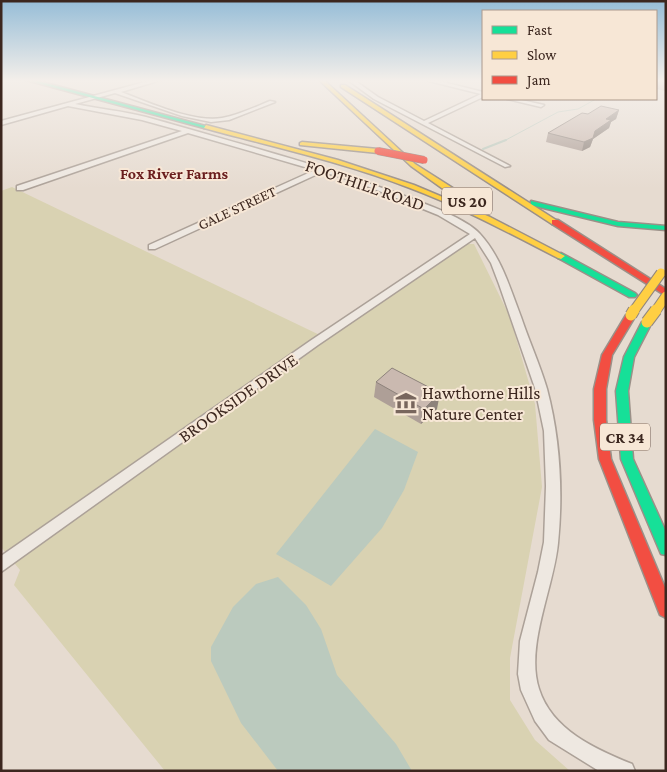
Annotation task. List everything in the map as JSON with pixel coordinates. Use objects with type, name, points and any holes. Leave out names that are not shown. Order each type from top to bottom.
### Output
[{"type":"main road","points":[[163,116],[363,171],[437,197],[488,220],[632,295]]},
{"type":"main road","name":"US 20","points":[[360,116],[413,165],[463,199],[666,315]]},
{"type":"main road","name":"US 20","points":[[390,116],[666,295]]},
{"type":"main road","points":[[206,127],[283,142],[378,151],[429,162]]},
{"type":"main road","points":[[447,168],[478,181],[579,239]]},
{"type":"main road","points":[[500,187],[666,288]]},
{"type":"main road","points":[[521,199],[618,224],[666,228]]},
{"type":"main road","name":"CR 34","points":[[664,270],[631,315],[607,355],[600,389],[600,420],[605,458],[666,610]]},
{"type":"main road","name":"CR 34","points":[[666,295],[646,322],[629,356],[622,391],[627,459],[666,549]]},
{"type":"street","points":[[1,123],[27,116]]},
{"type":"street","name":"FOOTHILL ROAD","points":[[131,116],[322,169],[369,184],[441,213],[476,234],[495,263],[504,284],[541,388],[550,431],[553,486],[551,542],[546,572],[528,641],[527,674],[530,690],[541,715],[556,733],[601,762],[625,771]]},
{"type":"street","points":[[194,116],[210,120],[220,120],[231,116]]},
{"type":"street","points":[[410,116],[507,166]]},
{"type":"street","points":[[423,123],[437,116]]},
{"type":"street","points":[[20,188],[188,131]]},
{"type":"street","name":"GALE STREET","points":[[152,247],[322,169]]},
{"type":"street","name":"BROOKSIDE DRIVE","points":[[1,565],[314,343],[476,234]]},
{"type":"shaded area","name":"Hawthorne Hills Nature Center","points":[[12,187],[326,338],[467,244],[474,244],[510,317],[535,404],[542,487],[510,658],[510,700],[535,740],[570,771],[165,771],[14,585],[20,570],[1,547],[1,191]]},
{"type":"shaded area","points":[[375,429],[418,452],[404,490],[382,528],[331,586],[276,554]]},
{"type":"shaded area","points":[[278,577],[306,605],[321,629],[337,675],[396,744],[412,771],[278,771],[241,723],[211,661],[211,647],[233,607],[256,584]]},
{"type":"building","points":[[577,116],[610,116],[606,119],[611,120],[595,131],[593,138],[584,142],[548,133]]},
{"type":"building","points":[[392,368],[440,393],[424,409],[376,382]]},
{"type":"waterway","points":[[505,140],[551,116]]},
{"type":"waterway","points":[[483,149],[505,140]]},
{"type":"traffic: fast","points":[[164,116],[206,127]]},
{"type":"traffic: fast","points":[[534,203],[618,224],[666,228]]},
{"type":"traffic: fast","points":[[561,256],[632,295]]},
{"type":"traffic: fast","points":[[647,322],[629,357],[622,391],[627,459],[666,549]]},
{"type":"traffic: slow","points":[[360,116],[413,165],[456,194]]},
{"type":"traffic: slow","points":[[390,116],[555,222]]},
{"type":"traffic: slow","points":[[206,127],[336,161],[412,186],[469,210],[561,256]]},
{"type":"traffic: slow","points":[[302,144],[378,151]]},
{"type":"traffic: slow","points":[[631,315],[661,273]]},
{"type":"traffic: slow","points":[[647,322],[666,296]]},
{"type":"traffic: jam","points":[[378,151],[424,160]]},
{"type":"traffic: jam","points":[[555,222],[666,293]]},
{"type":"traffic: jam","points":[[631,315],[607,355],[600,389],[600,420],[605,459],[666,610]]},
{"type":"place","name":"Hawthorne Hills Nature Center","points":[[406,403]]},
{"type":"district","name":"Fox River Farms","points":[[174,173]]}]
